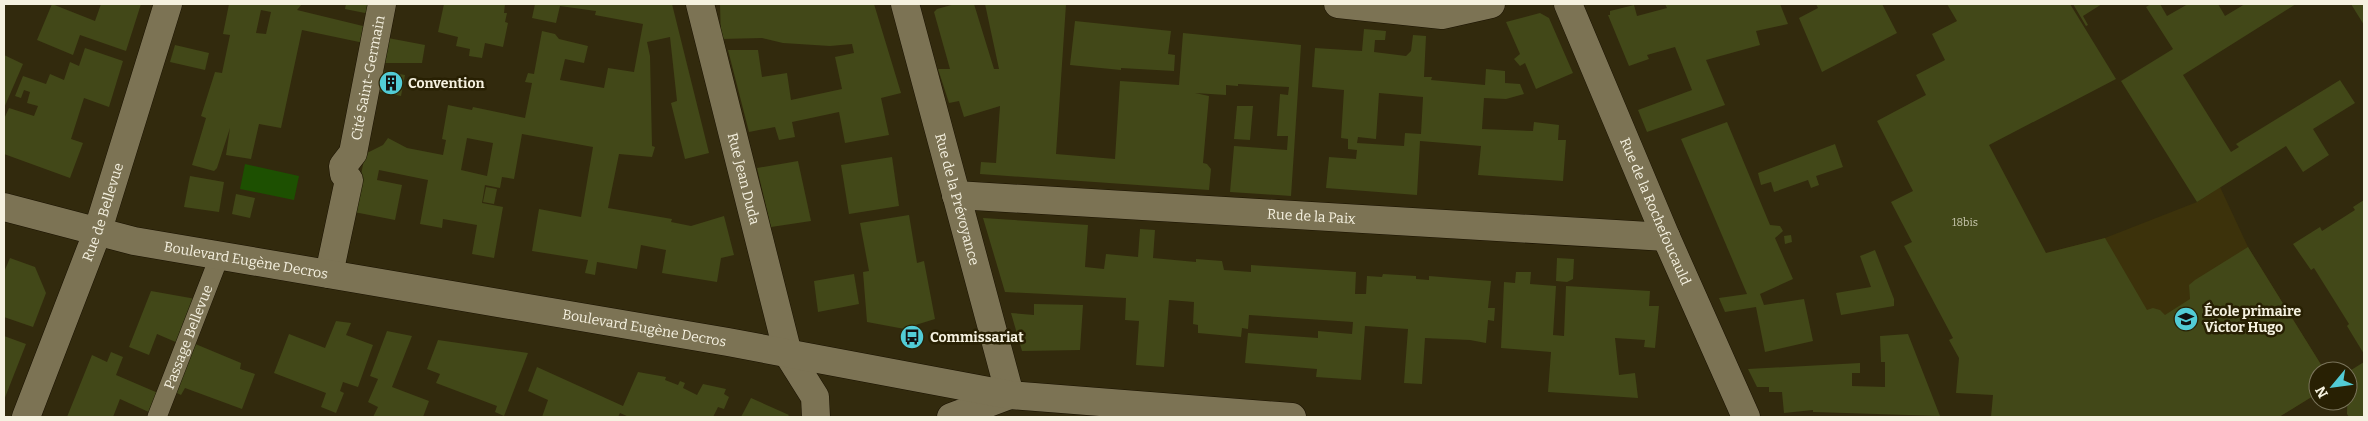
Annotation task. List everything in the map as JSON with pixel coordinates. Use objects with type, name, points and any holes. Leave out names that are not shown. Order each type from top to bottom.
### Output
[{"type":"street","name":"Rue de Bellevue","points":[[26,417],[97,233],[168,4]]},
{"type":"street","name":"Cité Saint-Germain","points":[[330,274],[349,180],[354,177],[357,170],[358,162],[353,153],[382,4]]},
{"type":"street","name":"Rue Jean Duda","points":[[700,4],[788,354],[814,397],[816,417]]},
{"type":"street","name":"Rue de la Prévoyance","points":[[905,4],[1010,395]]},
{"type":"street","points":[[1338,4],[1442,15],[1491,4]]},
{"type":"street","name":"Rue de la Rochefoucauld","points":[[1568,4],[1666,237],[1746,417]]},
{"type":"street","name":"Rue de la Paix","points":[[956,195],[1666,237]]},
{"type":"street","name":"Boulevard Eugène Decros","points":[[4,207],[97,233],[220,256],[788,354],[1010,395],[1292,417]]},
{"type":"street","points":[[951,417],[1010,395]]},
{"type":"lane","name":"Passage Bellevue","points":[[157,417],[220,256]]},
{"type":"shaded area","points":[[245,164],[299,176],[294,200],[240,189]]},
{"type":"shaded area","name":"École primaire Victor Hugo","points":[[2220,187],[2248,247],[2319,361],[2308,361],[2308,399],[2279,417],[2132,417],[2046,253],[2105,238],[2197,202]]},
{"type":"building","points":[[52,4],[95,21],[101,4],[141,4],[126,51],[80,35],[73,55],[37,40]]},
{"type":"building","points":[[229,4],[302,4],[297,10],[367,27],[364,43],[302,30],[281,128],[259,124],[251,159],[226,155],[230,128],[217,168],[214,171],[192,165],[206,118],[201,116],[215,72],[222,73],[230,35],[223,34]],"holes":[[[261,10],[271,12],[266,34],[256,33]]]},
{"type":"building","points":[[346,4],[372,4],[370,14],[345,9]]},
{"type":"building","points":[[444,4],[505,4],[504,13],[507,13],[505,22],[508,23],[503,47],[485,43],[482,58],[469,56],[470,49],[456,46],[458,37],[438,32]]},
{"type":"building","points":[[535,4],[672,4],[709,153],[685,159],[671,103],[677,101],[670,37],[647,42],[650,56],[652,146],[655,147],[652,157],[619,154],[608,208],[672,219],[671,222],[691,226],[724,216],[734,255],[721,258],[717,282],[662,273],[666,250],[641,245],[637,269],[597,262],[595,275],[585,273],[588,260],[532,251],[539,209],[581,217],[593,147],[522,134],[514,179],[502,177],[500,188],[485,185],[482,203],[503,207],[494,258],[472,254],[477,225],[443,219],[442,228],[420,224],[428,180],[379,170],[377,180],[402,185],[395,220],[354,212],[365,154],[383,145],[388,138],[407,148],[443,155],[446,140],[442,139],[448,105],[472,110],[473,107],[525,118],[532,83],[525,82],[528,73],[534,74],[542,31],[555,34],[559,39],[588,46],[584,63],[565,59],[560,80],[604,88],[608,68],[634,72],[643,24],[595,15],[596,11],[560,6],[556,23],[532,18]],"holes":[[[467,138],[493,143],[487,176],[461,170]]]},
{"type":"building","points":[[720,4],[874,4],[901,93],[881,98],[889,135],[845,143],[839,112],[792,122],[795,137],[779,140],[775,127],[749,132],[728,50],[758,50],[762,77],[787,73],[791,100],[842,89],[835,57],[854,53],[852,44],[830,46],[783,43],[762,38],[721,39]]},
{"type":"building","points":[[955,4],[974,4],[994,69],[999,69],[985,4],[1066,4],[1056,154],[1115,159],[1120,81],[1179,85],[1183,33],[1301,45],[1291,196],[1230,192],[1234,146],[1287,150],[1288,136],[1277,136],[1280,94],[1288,95],[1289,87],[1238,84],[1238,86],[1226,85],[1226,95],[1195,93],[1209,96],[1203,163],[1207,164],[1211,169],[1209,190],[980,174],[981,162],[996,163],[1000,106],[964,117],[959,101],[949,103],[938,69],[950,69],[934,12],[937,9]]},
{"type":"building","points":[[1665,4],[1780,4],[1788,24],[1756,31],[1760,45],[1706,60],[1725,105],[1647,132],[1638,110],[1692,90],[1675,47],[1647,55],[1649,59],[1629,66],[1608,15],[1610,15],[1610,11],[1634,5],[1637,16],[1667,8]]},
{"type":"building","points":[[1816,4],[1882,4],[1897,33],[1822,72],[1799,18],[1818,8]]},
{"type":"building","points":[[1947,4],[2070,4],[2116,79],[1989,145],[2046,253],[2105,238],[2147,310],[2153,308],[2160,310],[2165,315],[2190,299],[2189,285],[2195,280],[2248,247],[2319,361],[2308,361],[2308,399],[2279,417],[1991,417],[1993,395],[1956,393],[1959,358],[1949,340],[1953,338],[1904,246],[1912,242],[1891,202],[1913,191],[1877,121],[1926,95],[1916,75],[1945,60],[1932,34],[1957,21]]},
{"type":"building","points":[[2073,4],[2102,4],[2083,16],[2088,25],[2086,26]]},
{"type":"building","points":[[2151,4],[2160,4],[2167,16],[2188,4],[2218,4],[2225,16],[2245,4],[2296,4],[2183,75],[2231,152],[2239,147],[2236,144],[2340,80],[2355,103],[2313,129],[2329,155],[2303,172],[2286,146],[2197,202],[2121,81],[2173,49],[2146,7]]},
{"type":"building","points":[[2351,4],[2364,4],[2364,25]]},
{"type":"building","points":[[1540,13],[1549,18],[1573,73],[1536,89],[1525,63],[1520,66],[1514,59],[1520,54],[1506,22]]},
{"type":"building","points":[[1075,21],[1171,31],[1168,54],[1175,55],[1174,71],[1121,68],[1121,70],[1070,65]]},
{"type":"building","points":[[1364,29],[1386,31],[1385,40],[1375,40],[1374,52],[1406,56],[1411,51],[1413,35],[1426,36],[1424,77],[1432,77],[1431,80],[1485,85],[1486,69],[1505,71],[1505,83],[1520,84],[1524,94],[1506,99],[1484,98],[1482,129],[1533,131],[1534,122],[1559,125],[1558,140],[1566,140],[1563,181],[1478,175],[1481,146],[1420,141],[1417,195],[1326,188],[1329,157],[1356,159],[1357,150],[1348,149],[1348,139],[1341,138],[1344,90],[1312,87],[1315,48],[1362,51]],"holes":[[[1379,93],[1423,97],[1421,134],[1405,133],[1404,146],[1357,143],[1358,137],[1376,139]]]},
{"type":"building","points":[[388,38],[425,45],[422,63],[382,63]]},
{"type":"building","points":[[175,45],[209,53],[205,70],[170,62]]},
{"type":"building","points":[[85,48],[123,61],[109,107],[84,98],[71,139],[83,143],[70,178],[4,154],[4,119],[9,108],[34,116],[38,106],[27,103],[30,92],[24,90],[21,98],[15,96],[23,76],[46,84],[50,74],[64,80],[70,62],[79,66]]},
{"type":"building","points":[[4,55],[23,64],[4,108]]},
{"type":"building","name":"Convention","points":[[381,71],[405,75],[401,96],[377,91]]},
{"type":"building","points":[[1237,106],[1253,106],[1250,140],[1234,139]]},
{"type":"building","points":[[1727,122],[1770,225],[1780,226],[1783,231],[1775,238],[1793,279],[1760,294],[1764,305],[1804,299],[1813,341],[1765,352],[1756,307],[1725,312],[1719,298],[1747,294],[1681,139]]},
{"type":"building","points":[[1835,144],[1843,167],[1816,176],[1819,185],[1811,188],[1808,180],[1774,192],[1771,182],[1761,185],[1758,173]]},
{"type":"building","points":[[892,157],[899,206],[849,214],[841,165]]},
{"type":"building","points":[[798,161],[811,221],[771,227],[757,168]]},
{"type":"building","points":[[190,176],[224,182],[219,212],[184,207]]},
{"type":"building","points":[[486,187],[497,189],[494,204],[483,202]]},
{"type":"building","points":[[236,194],[255,198],[250,218],[232,214]]},
{"type":"building","points":[[2364,200],[2364,354],[2347,326],[2349,324],[2314,268],[2311,270],[2293,244],[2320,227],[2322,231],[2355,210],[2353,207]]},
{"type":"building","points":[[909,215],[917,263],[924,261],[935,319],[909,327],[910,330],[867,322],[863,272],[869,271],[860,223]]},
{"type":"building","points":[[983,218],[1088,225],[1085,267],[1104,269],[1106,254],[1138,257],[1140,229],[1155,230],[1153,258],[1196,262],[1196,259],[1222,261],[1224,270],[1251,272],[1251,265],[1356,272],[1355,294],[1366,294],[1367,276],[1382,277],[1383,274],[1416,276],[1416,279],[1429,280],[1429,276],[1491,281],[1488,308],[1495,308],[1494,321],[1488,320],[1486,343],[1470,340],[1425,338],[1422,384],[1404,383],[1408,329],[1365,326],[1361,380],[1316,377],[1317,369],[1245,363],[1248,333],[1318,338],[1318,331],[1352,334],[1353,322],[1249,315],[1248,329],[1242,328],[1241,337],[1198,333],[1198,325],[1193,324],[1194,302],[1169,300],[1164,367],[1136,365],[1139,321],[1125,320],[1126,298],[1005,292]]},
{"type":"building","points":[[1791,235],[1792,242],[1785,244],[1784,236]]},
{"type":"building","points":[[1875,250],[1894,299],[1894,306],[1841,315],[1836,293],[1871,287],[1860,256]]},
{"type":"building","points":[[10,258],[35,267],[46,293],[33,327],[4,317],[4,272]]},
{"type":"building","points":[[1557,258],[1574,259],[1573,279],[1567,282],[1556,281]]},
{"type":"building","points":[[1516,272],[1531,272],[1530,284],[1556,286],[1553,335],[1564,336],[1566,286],[1650,291],[1649,306],[1659,306],[1655,348],[1644,347],[1645,340],[1615,338],[1619,375],[1635,373],[1638,398],[1548,392],[1551,352],[1501,348],[1504,282],[1515,283]]},
{"type":"building","points":[[854,274],[859,304],[818,312],[814,281]]},
{"type":"building","points":[[151,291],[196,299],[178,343],[157,334],[149,355],[129,347]]},
{"type":"building","points":[[1034,304],[1083,305],[1080,350],[1022,351],[1011,313],[1034,315]]},
{"type":"building","points":[[336,321],[351,323],[346,335],[373,345],[358,387],[343,382],[340,391],[344,393],[336,413],[321,407],[326,393],[274,373],[289,334],[325,348]]},
{"type":"building","points":[[387,331],[412,336],[392,387],[429,401],[423,417],[373,417],[378,407],[368,402],[378,379],[370,376]]},
{"type":"building","points":[[1908,334],[1940,416],[1813,412],[1813,410],[1784,413],[1782,392],[1769,392],[1769,387],[1757,387],[1748,369],[1860,363],[1860,373],[1852,373],[1852,386],[1885,387],[1885,362],[1881,362],[1880,336]]},
{"type":"building","points":[[4,336],[26,344],[4,400]]},
{"type":"building","points":[[438,340],[528,353],[504,416],[495,412],[497,406],[436,383],[440,374],[427,369]]},
{"type":"building","points":[[193,343],[241,363],[240,369],[255,374],[242,409],[185,388],[181,395],[175,392]]},
{"type":"building","points":[[111,352],[123,357],[116,375],[158,393],[151,413],[120,399],[113,417],[67,417],[92,355],[107,362]]},
{"type":"building","points":[[2364,362],[2364,417],[2349,417],[2347,411],[2358,411],[2358,366]]},
{"type":"building","points":[[537,367],[623,406],[638,372],[666,377],[665,380],[678,385],[680,381],[685,383],[683,388],[697,395],[703,384],[726,389],[724,394],[729,397],[724,409],[718,407],[713,417],[629,417],[620,413],[618,417],[542,417],[548,400],[528,391]]},
{"type":"building","points":[[751,398],[789,415],[787,417],[741,417]]},
{"type":"place","name":"Convention","points":[[391,83]]},
{"type":"place","name":"École primaire Victor Hugo","points":[[2186,319]]},
{"type":"place","name":"Commissariat","points":[[912,337]]}]
